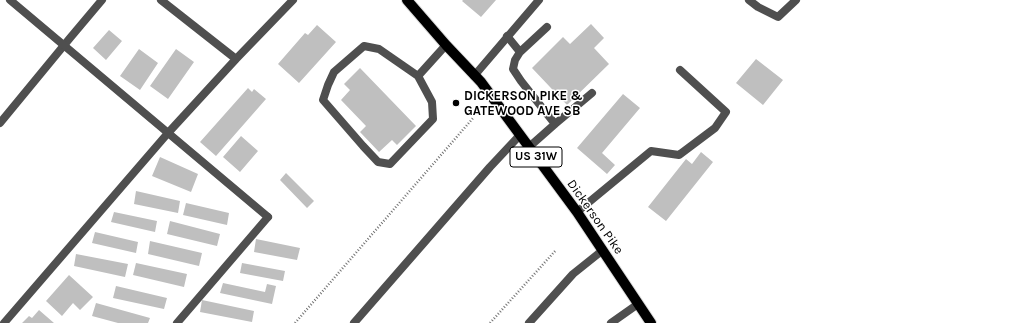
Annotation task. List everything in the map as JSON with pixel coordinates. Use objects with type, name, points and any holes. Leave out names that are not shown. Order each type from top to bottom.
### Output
[{"type":"main road","name":"Dickerson Pike","points":[[407,0],[480,82],[577,212],[651,323]]},
{"type":"street","points":[[10,0],[268,217],[176,323]]},
{"type":"street","points":[[0,123],[102,0]]},
{"type":"street","points":[[160,0],[236,59]]},
{"type":"street","points":[[4,323],[168,133],[293,0]]},
{"type":"street","points":[[474,76],[539,0]]},
{"type":"street","points":[[749,0],[758,7],[778,17],[796,0]]},
{"type":"street","points":[[547,27],[520,52],[515,60],[513,69],[555,124]]},
{"type":"street","points":[[508,36],[520,52]]},
{"type":"street","points":[[418,76],[446,45]]},
{"type":"street","points":[[364,46],[380,49],[418,76],[432,102],[433,119],[390,164],[378,162],[323,100],[334,72],[364,46]]},
{"type":"street","points":[[577,212],[651,151],[679,155],[715,128],[726,112],[680,70]]},
{"type":"street","points":[[529,147],[592,93]]},
{"type":"street","points":[[354,323],[490,167],[520,135]]},
{"type":"street","points":[[529,323],[573,274],[603,250]]},
{"type":"street","points":[[611,323],[638,304]]},
{"type":"path","points":[[295,323],[474,117]]},
{"type":"path","points":[[490,323],[556,250]]},
{"type":"building","points":[[496,0],[481,17],[462,1]]},
{"type":"building","points":[[591,24],[604,38],[594,48],[609,64],[567,105],[532,68],[563,37],[570,44]]},
{"type":"building","points":[[317,25],[336,42],[299,83],[278,64],[305,33],[308,35]]},
{"type":"building","points":[[109,30],[122,41],[106,60],[93,48]]},
{"type":"building","points":[[139,49],[158,63],[140,90],[120,76]]},
{"type":"building","points":[[176,49],[194,62],[168,99],[150,86]]},
{"type":"building","points":[[756,59],[783,80],[763,105],[736,83]]},
{"type":"building","points":[[360,68],[416,126],[397,145],[392,140],[379,152],[360,132],[366,126],[341,100],[350,90],[344,84]]},
{"type":"building","points":[[248,88],[252,92],[254,89],[266,99],[216,156],[200,142]]},
{"type":"building","points":[[623,94],[640,108],[602,153],[615,165],[607,174],[577,148]]},
{"type":"building","points":[[241,136],[258,151],[240,172],[223,157]]},
{"type":"building","points":[[701,152],[713,162],[666,221],[648,207],[686,159],[692,164]]},
{"type":"building","points":[[160,157],[198,174],[191,192],[152,176]]},
{"type":"building","points":[[286,173],[314,201],[307,208],[280,180]]},
{"type":"building","points":[[136,191],[180,201],[178,213],[134,204]]},
{"type":"building","points":[[186,203],[229,213],[227,225],[183,215]]},
{"type":"building","points":[[114,212],[157,221],[155,232],[111,222]]},
{"type":"building","points":[[170,221],[220,234],[217,246],[167,234]]},
{"type":"building","points":[[95,232],[138,242],[136,253],[92,243]]},
{"type":"building","points":[[256,239],[300,248],[297,260],[254,252]]},
{"type":"building","points":[[150,241],[202,253],[199,266],[148,254]]},
{"type":"building","points":[[76,254],[128,264],[125,277],[74,266]]},
{"type":"building","points":[[136,263],[187,274],[184,287],[133,275]]},
{"type":"building","points":[[242,263],[285,271],[283,281],[240,273]]},
{"type":"building","points":[[69,275],[93,297],[80,310],[73,303],[62,316],[46,301]]},
{"type":"building","points":[[223,283],[265,292],[267,284],[276,286],[272,304],[220,293]]},
{"type":"building","points":[[116,286],[167,298],[164,309],[113,298]]},
{"type":"building","points":[[202,300],[254,311],[252,322],[200,312]]},
{"type":"building","points":[[96,303],[150,318],[148,323],[118,323],[92,316]]},
{"type":"building","points":[[39,310],[54,323],[22,323],[29,316],[32,318]]},
{"type":"place","name":"DICKERSON PIKE & GATEWOOD AVE SB","points":[[456,103]]}]
